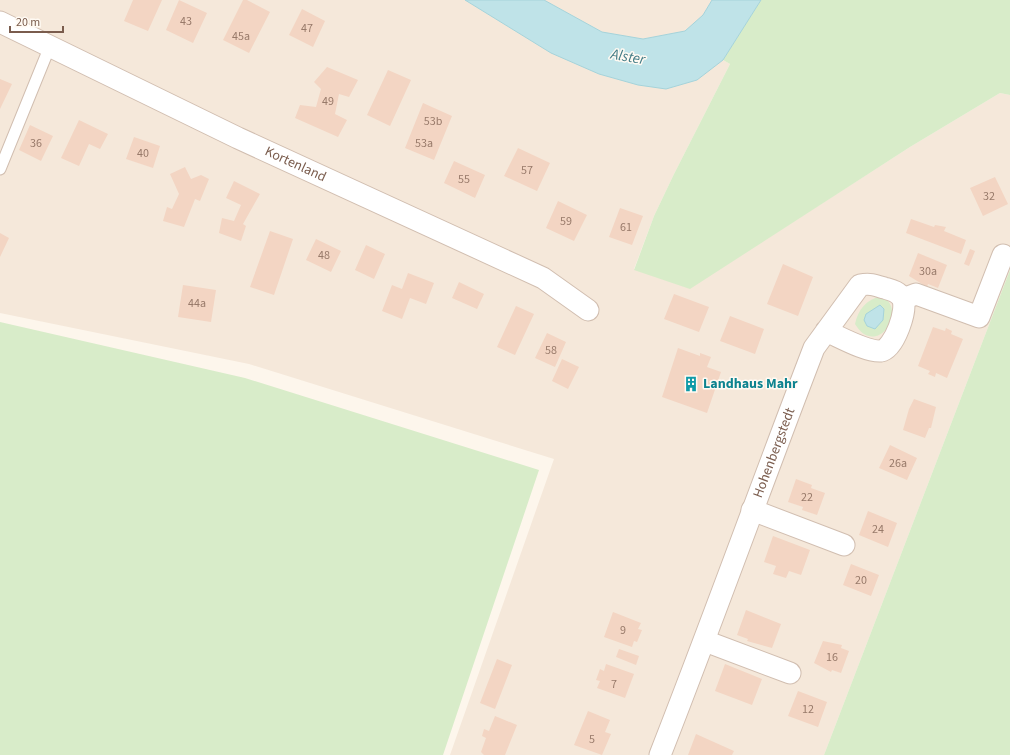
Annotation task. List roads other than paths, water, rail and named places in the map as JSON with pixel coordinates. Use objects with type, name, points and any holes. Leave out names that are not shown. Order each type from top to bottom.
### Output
[{"type":"street","name":"Kortenland","points":[[0,22],[238,138],[543,278],[588,310]]},
{"type":"street","points":[[826,331],[872,351],[883,351],[892,344],[903,316],[905,309],[903,299],[916,294],[979,317],[1003,255]]},
{"type":"street","name":"Hohenbergstedt","points":[[660,755],[705,641],[752,510],[814,348],[860,286],[869,283],[896,292],[903,299]]},
{"type":"street","name":"Hohenbergstedt","points":[[752,510],[844,545]]},
{"type":"street","points":[[705,641],[790,673]]},
{"type":"lane","points":[[0,169],[50,46]]},
{"type":"water","name":"Alster","points":[[465,0],[544,0],[602,32],[643,39],[685,31],[703,15],[712,0],[761,0],[723,60],[697,80],[666,89],[638,85],[599,74],[551,53]]},
{"type":"water","points":[[880,305],[884,309],[883,320],[875,329],[867,326],[864,320],[866,314]]},
{"type":"place","name":"Landhaus Mahr","points":[[691,384]]}]
